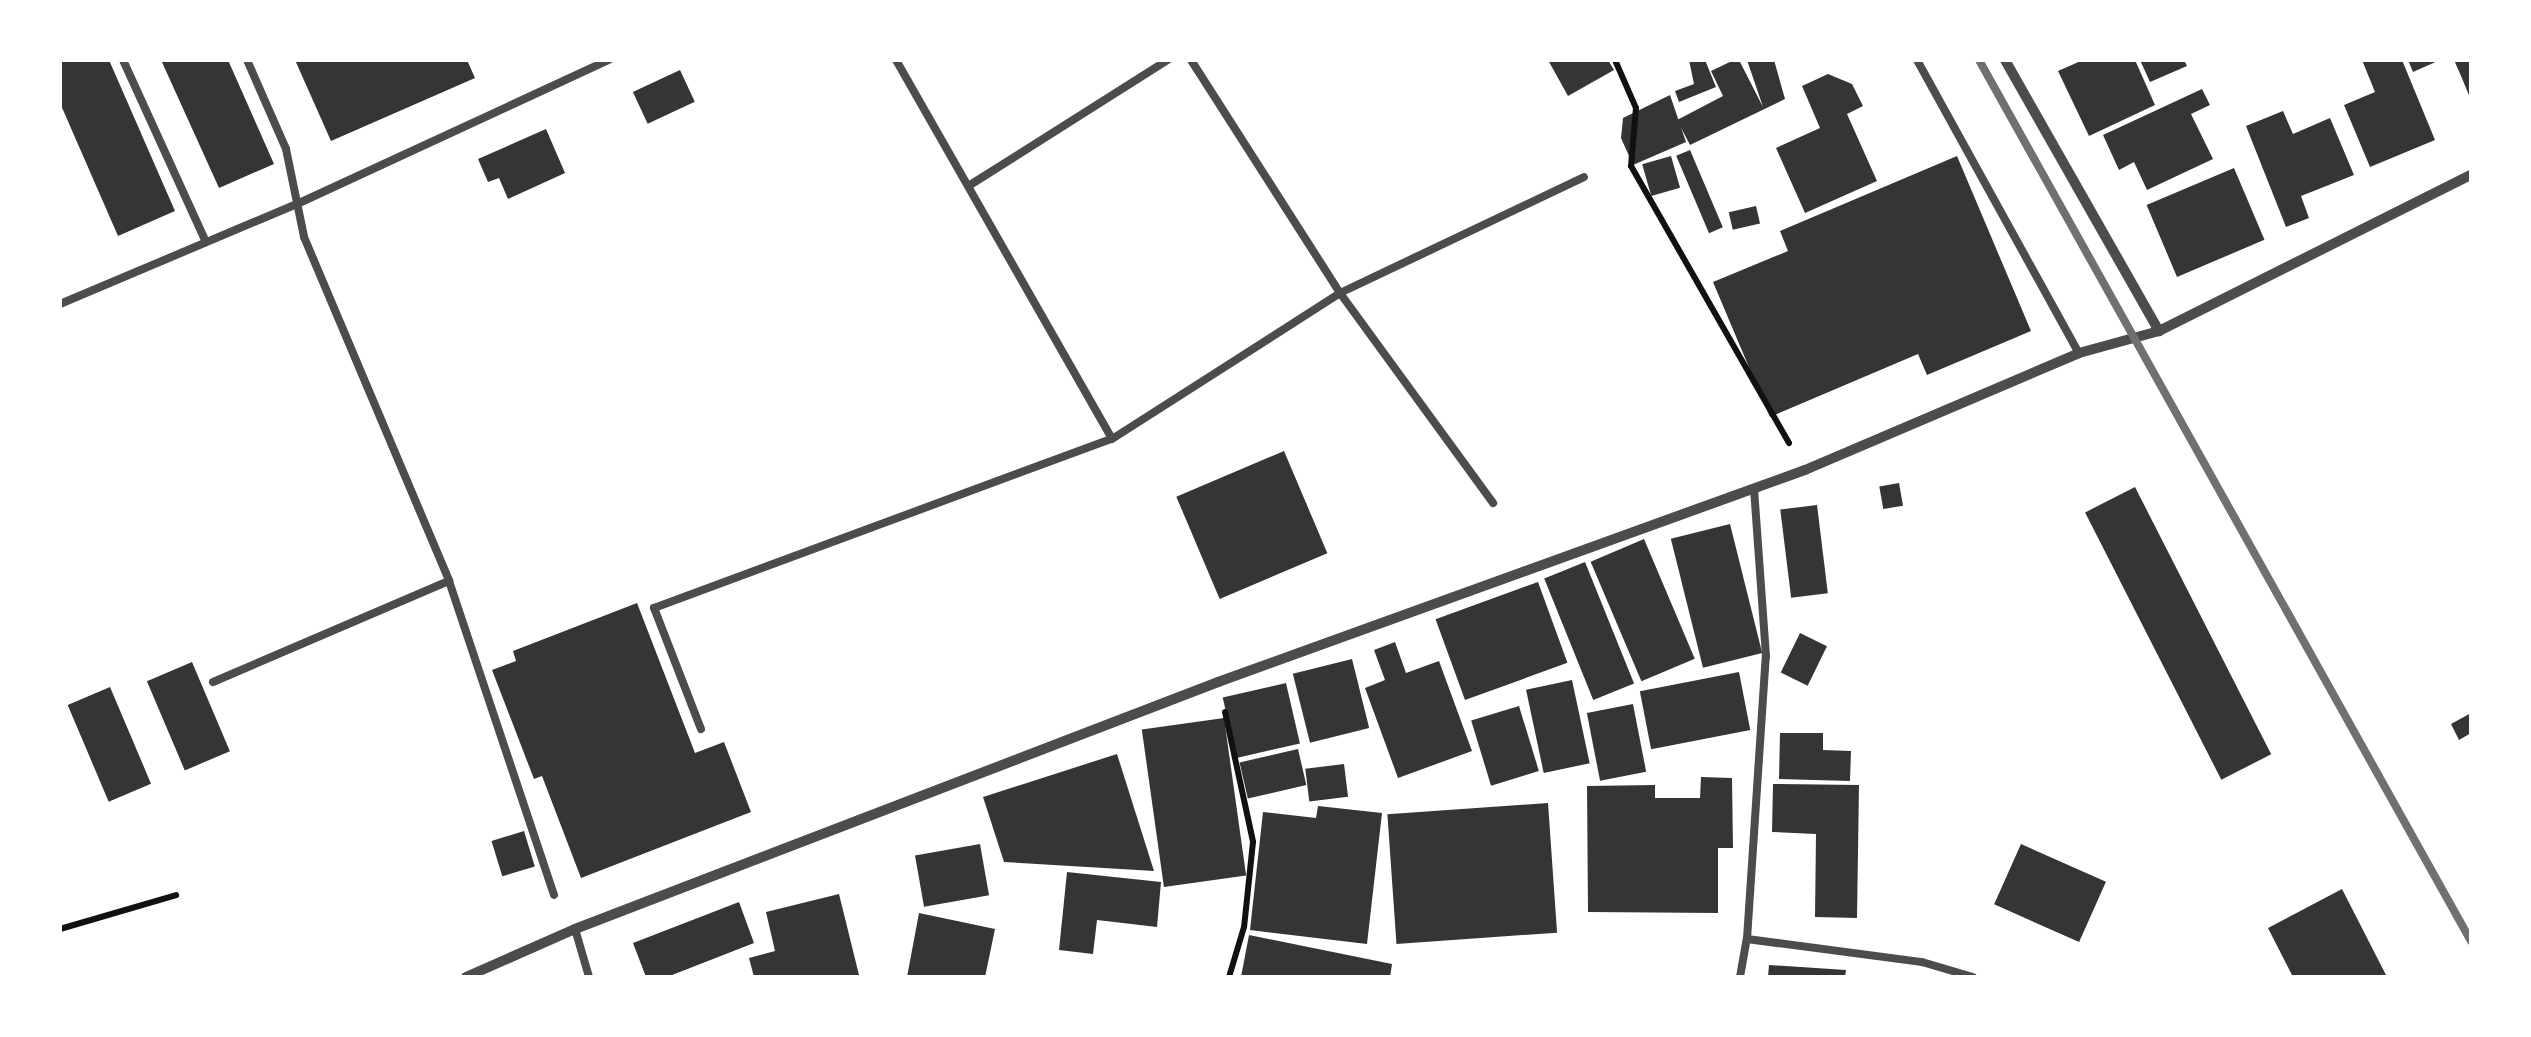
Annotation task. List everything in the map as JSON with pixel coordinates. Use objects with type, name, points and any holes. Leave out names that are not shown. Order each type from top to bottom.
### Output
[{"type":"street","points":[[2004,60],[2159,331]]},
{"type":"street","points":[[466,977],[575,929],[1218,682],[1805,470],[2078,353],[2159,331],[2471,175]]},
{"type":"lane","points":[[123,60],[206,242]]},
{"type":"lane","points":[[247,60],[286,148],[304,237],[449,581],[554,895]]},
{"type":"lane","points":[[60,304],[297,204],[609,60]]},
{"type":"lane","points":[[896,60],[1112,440]]},
{"type":"lane","points":[[970,185],[1168,60]]},
{"type":"lane","points":[[1192,60],[1340,293],[1493,503]]},
{"type":"lane","points":[[1917,60],[2078,353]]},
{"type":"lane","points":[[700,729],[654,608],[1112,440],[1340,293],[1584,176]]},
{"type":"lane","points":[[1740,977],[1748,939],[1766,656],[1754,488]]},
{"type":"lane","points":[[213,682],[449,581]]},
{"type":"lane","points":[[575,929],[589,977]]},
{"type":"lane","points":[[1748,939],[1922,962],[1973,977]]},
{"type":"path","points":[[1615,60],[1636,108],[1631,166],[1805,470]]},
{"type":"path","points":[[1218,682],[1253,842],[1244,927],[1229,977]]},
{"type":"path","points":[[60,930],[176,895]]},
{"type":"building","points":[[60,60],[109,60],[175,211],[118,236],[60,103]]},
{"type":"building","points":[[161,60],[228,60],[274,164],[219,188]]},
{"type":"building","points":[[295,60],[467,60],[475,78],[331,141]]},
{"type":"building","points":[[1548,60],[1608,60],[1614,70],[1568,96]]},
{"type":"building","points":[[1689,60],[1705,60],[1716,87],[1679,102],[1675,91],[1694,84]]},
{"type":"building","points":[[1739,60],[1763,107],[1747,60],[1774,60],[1785,99],[1690,145],[1677,120],[1723,96],[1711,71]]},
{"type":"building","points":[[2083,60],[2135,60],[2155,105],[2089,136],[2058,71]]},
{"type":"building","points":[[2140,60],[2184,60],[2187,66],[2150,82]]},
{"type":"building","points":[[2362,60],[2402,60],[2435,140],[2370,167],[2344,105],[2375,92]]},
{"type":"building","points":[[2408,60],[2440,60],[2413,72]]},
{"type":"building","points":[[2454,60],[2471,60],[2471,100],[2461,76]]},
{"type":"building","points":[[680,70],[695,102],[648,124],[633,92]]},
{"type":"building","points":[[1828,74],[1852,84],[1863,106],[1847,114],[1877,181],[1805,213],[1776,148],[1820,128],[1802,86]]},
{"type":"building","points":[[2202,89],[2210,105],[2191,114],[2213,159],[2147,190],[2134,162],[2119,170],[2103,135]]},
{"type":"building","points":[[1670,95],[1686,142],[1633,165],[1621,138],[1623,118]]},
{"type":"building","points":[[2283,111],[2293,134],[2330,118],[2354,175],[2301,196],[2309,218],[2286,227],[2246,126]]},
{"type":"building","points":[[546,129],[565,173],[508,199],[499,178],[488,182],[478,159]]},
{"type":"building","points":[[1690,150],[1723,227],[1709,233],[1676,156]]},
{"type":"building","points":[[1671,156],[1680,188],[1651,196],[1642,164]]},
{"type":"building","points":[[1957,156],[2031,331],[1927,375],[1918,354],[1770,417],[1713,282],[1788,251],[1780,231]]},
{"type":"building","points":[[2234,168],[2264,240],[2177,277],[2147,205]]},
{"type":"building","points":[[1756,206],[1760,224],[1733,230],[1729,212]]},
{"type":"building","points":[[1284,451],[1327,553],[1220,599],[1176,497]]},
{"type":"building","points":[[1899,483],[1903,506],[1883,509],[1879,486]]},
{"type":"building","points":[[2135,487],[2271,754],[2221,780],[2085,512]]},
{"type":"building","points":[[1817,505],[1828,593],[1791,598],[1780,510]]},
{"type":"building","points":[[1730,524],[1762,653],[1703,668],[1671,539]]},
{"type":"building","points":[[1644,539],[1695,659],[1641,681],[1591,562]]},
{"type":"building","points":[[1585,562],[1634,683],[1593,700],[1544,578]]},
{"type":"building","points":[[1538,582],[1567,663],[1465,700],[1436,619]]},
{"type":"building","points":[[637,603],[695,753],[724,742],[751,812],[581,878],[542,776],[534,779],[492,670],[516,661],[513,651]]},
{"type":"building","points":[[1800,633],[1827,646],[1808,686],[1781,673]]},
{"type":"building","points":[[1395,642],[1406,673],[1439,661],[1472,751],[1398,778],[1365,688],[1385,680],[1374,650]]},
{"type":"building","points":[[1352,659],[1369,728],[1310,743],[1293,674]]},
{"type":"building","points":[[192,662],[230,751],[185,770],[147,681]]},
{"type":"building","points":[[1739,672],[1750,730],[1651,749],[1640,691]]},
{"type":"building","points":[[1572,680],[1590,763],[1544,773],[1526,690]]},
{"type":"building","points":[[1286,683],[1300,743],[1237,758],[1223,698]]},
{"type":"building","points":[[110,687],[151,784],[109,802],[68,705]]},
{"type":"building","points":[[1633,704],[1646,772],[1600,781],[1587,713]]},
{"type":"building","points":[[1519,706],[1539,771],[1491,786],[1471,721]]},
{"type":"building","points":[[2471,713],[2471,733],[2459,740],[2451,724]]},
{"type":"building","points":[[1224,718],[1246,875],[1164,887],[1142,730]]},
{"type":"building","points":[[1780,733],[1823,733],[1823,750],[1851,751],[1850,781],[1779,779]]},
{"type":"building","points":[[1298,749],[1306,785],[1248,799],[1240,762]]},
{"type":"building","points":[[1117,754],[1154,871],[1004,862],[983,797]]},
{"type":"building","points":[[1344,764],[1348,797],[1309,802],[1305,769]]},
{"type":"building","points":[[1701,777],[1732,778],[1733,848],[1718,848],[1718,913],[1588,912],[1587,786],[1655,785],[1655,798],[1700,798]]},
{"type":"building","points":[[1773,784],[1859,785],[1857,918],[1815,917],[1816,834],[1772,832]]},
{"type":"building","points":[[1548,803],[1557,933],[1396,944],[1387,814]]},
{"type":"building","points":[[1318,806],[1382,813],[1367,944],[1250,930],[1263,812],[1316,818]]},
{"type":"building","points":[[524,831],[535,866],[502,876],[491,841]]},
{"type":"building","points":[[980,844],[989,895],[924,907],[915,855]]},
{"type":"building","points":[[2021,844],[2106,882],[2079,942],[1994,904]]},
{"type":"building","points":[[1067,872],[1161,882],[1157,927],[1097,920],[1093,954],[1059,950]]},
{"type":"building","points":[[2342,889],[2387,977],[2293,977],[2268,928]]},
{"type":"building","points":[[839,894],[859,975],[754,977],[749,958],[775,951],[766,912]]},
{"type":"building","points":[[739,902],[754,943],[667,977],[646,977],[633,943]]},
{"type":"building","points":[[919,913],[995,929],[985,977],[907,977]]},
{"type":"building","points":[[1249,935],[1392,964],[1390,977],[1241,977]]},
{"type":"building","points":[[1769,965],[1846,970],[1845,977],[1768,977]]},
{"type":"railway","points":[[1979,60],[2471,941]]}]
